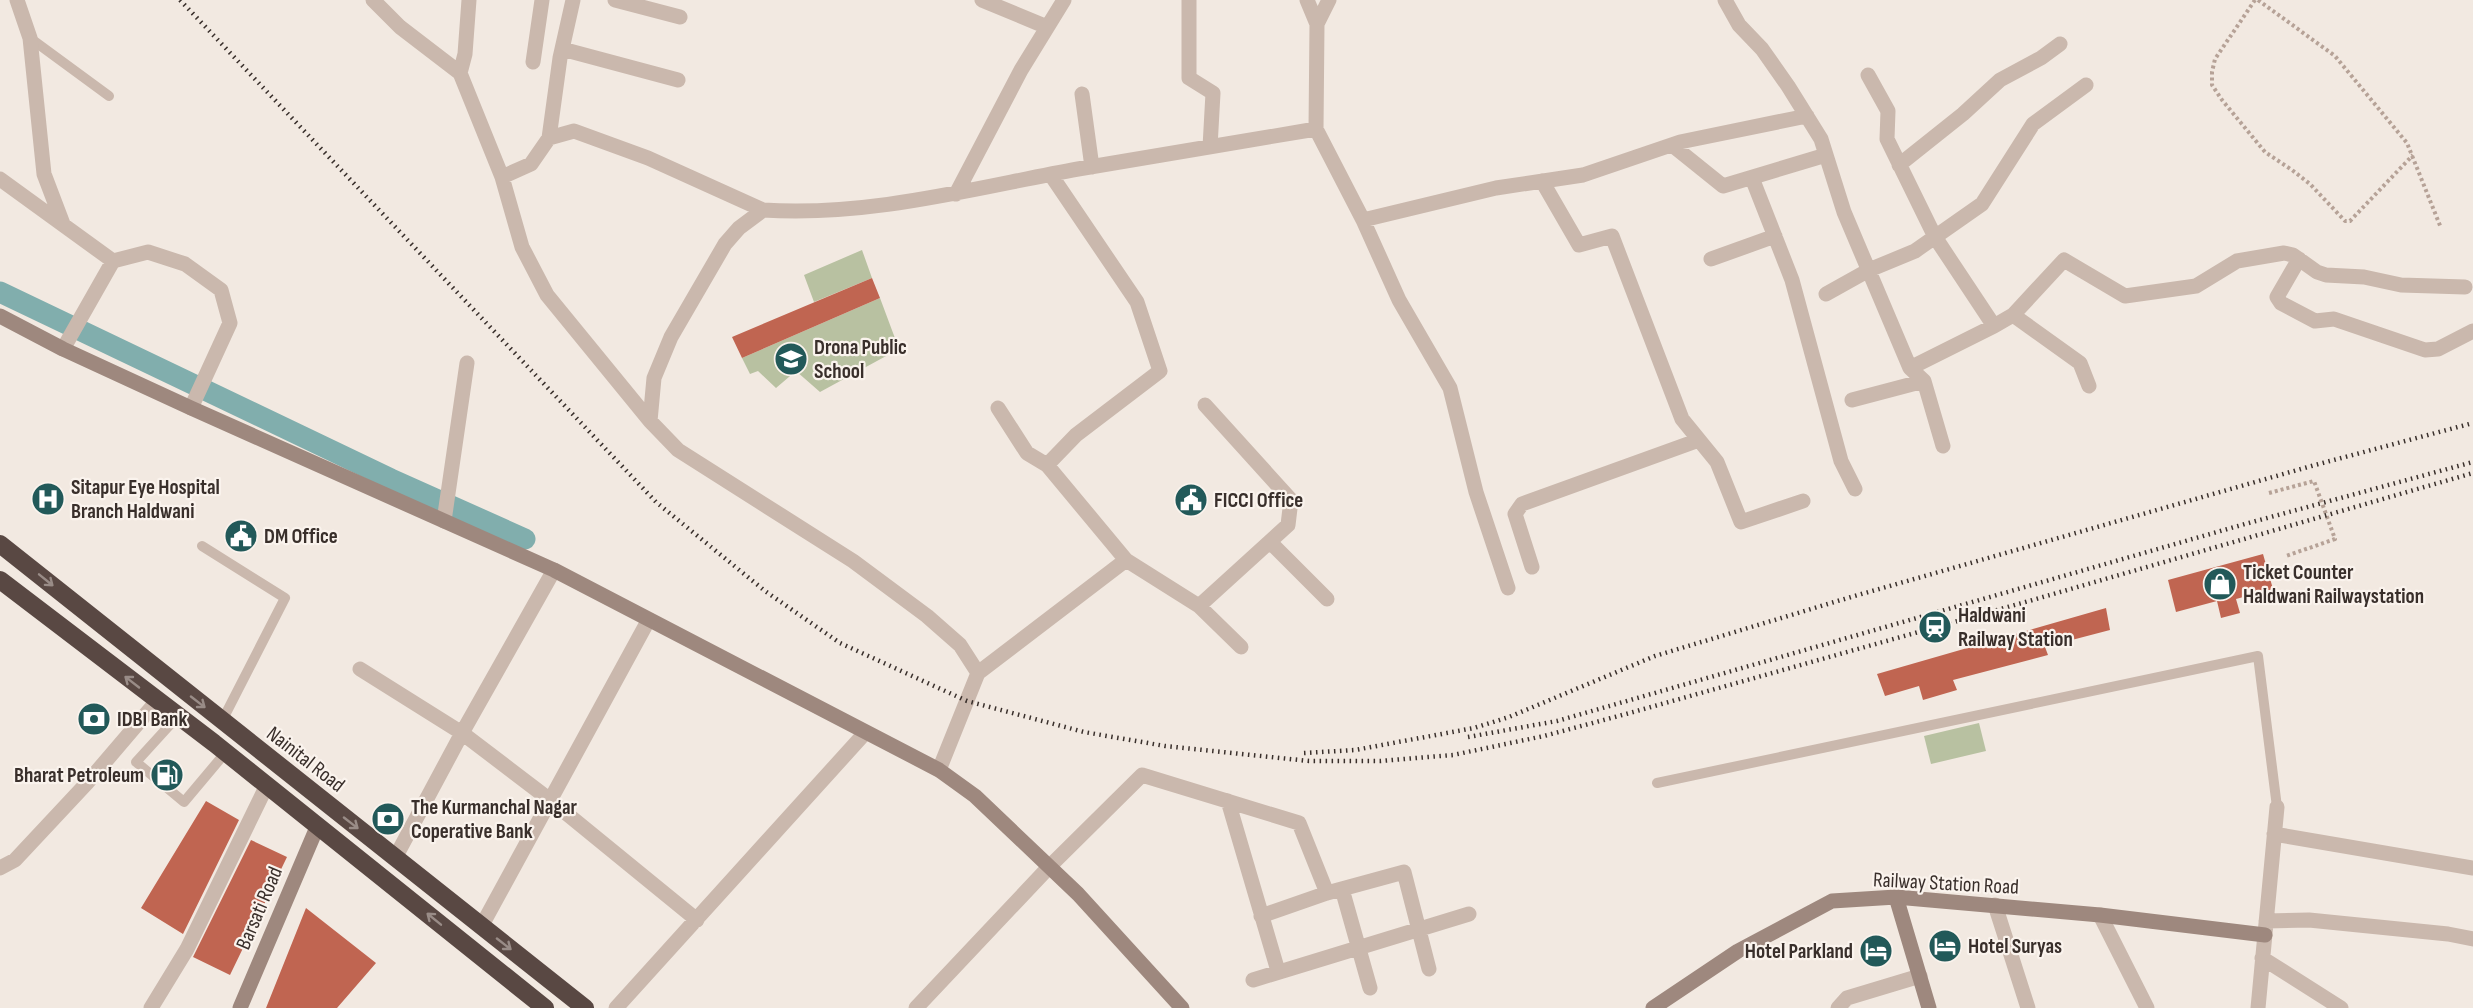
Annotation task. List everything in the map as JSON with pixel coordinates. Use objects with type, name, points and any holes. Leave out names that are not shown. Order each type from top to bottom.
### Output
[{"type":"highway","name":"Nainital Road","points":[[0,544],[585,1008]]},
{"type":"highway","points":[[0,580],[226,752],[545,1008]]},
{"type":"highway","points":[[468,948],[482,927]]},
{"type":"street","points":[[17,0],[30,38],[44,174],[63,224]]},
{"type":"street","points":[[373,0],[400,27],[460,73],[502,177],[522,247],[547,295],[650,421],[678,450],[852,561],[927,616],[960,645],[978,673]]},
{"type":"street","points":[[460,73],[465,54],[469,0]]},
{"type":"street","points":[[533,62],[542,0]]},
{"type":"street","points":[[502,177],[531,164],[549,138],[562,49],[573,0]]},
{"type":"street","points":[[615,0],[680,16]]},
{"type":"street","points":[[982,0],[1047,27]]},
{"type":"street","points":[[956,195],[1021,70],[1064,0]]},
{"type":"street","points":[[1189,0],[1189,78],[1213,93],[1210,147]]},
{"type":"street","points":[[1307,0],[1317,24],[1316,129],[1363,220],[1399,300],[1450,388],[1476,492],[1508,588]]},
{"type":"street","points":[[1317,24],[1329,0]]},
{"type":"street","points":[[1725,0],[1739,25],[1762,49],[1821,139],[1844,212],[1910,368],[1924,381],[1943,446]]},
{"type":"street","points":[[1899,165],[1963,114],[2000,80],[2041,58],[2060,44]]},
{"type":"street","points":[[562,49],[678,80]]},
{"type":"street","points":[[1868,75],[1888,111],[1887,139],[1935,237],[1995,326]]},
{"type":"street","points":[[1826,294],[1869,270],[1915,251],[1982,204],[2033,124],[2086,84]]},
{"type":"street","points":[[1082,94],[1092,167]]},
{"type":"street","points":[[1363,220],[1496,188],[1583,175],[1672,145],[1807,116]]},
{"type":"street","points":[[549,138],[574,131],[648,158],[763,210],[806,213],[956,195],[1092,167],[1316,129]]},
{"type":"street","points":[[1672,145],[1723,186],[1826,155]]},
{"type":"street","points":[[1047,465],[1076,435],[1160,371],[1137,303],[1051,175]]},
{"type":"street","points":[[1752,178],[1792,280],[1841,461],[1855,489]]},
{"type":"street","points":[[0,179],[113,261]]},
{"type":"street","points":[[1542,181],[1579,245],[1612,236],[1682,419],[1717,462],[1741,522],[1803,501]]},
{"type":"street","points":[[650,421],[654,378],[671,337],[725,244],[739,228],[763,210]]},
{"type":"street","points":[[1711,259],[1775,236]]},
{"type":"street","points":[[67,344],[113,261],[148,252],[185,264],[221,290],[230,323],[202,387],[190,408]]},
{"type":"street","points":[[1910,368],[2013,315],[2064,260],[2125,296],[2196,286],[2237,261],[2284,253],[2326,275],[2364,277],[2410,286],[2465,287]]},
{"type":"street","points":[[2299,259],[2277,297],[2281,303],[2312,319],[2334,319],[2425,350],[2438,349],[2473,332]]},
{"type":"street","points":[[2013,315],[2080,363],[2089,386]]},
{"type":"street","points":[[0,316],[67,344],[190,408],[554,570],[648,621],[939,770],[975,796],[1078,894],[1182,1008]]},
{"type":"street","points":[[444,521],[467,363]]},
{"type":"street","points":[[1852,400],[1924,381]]},
{"type":"street","points":[[1199,606],[1288,525],[1291,500],[1205,405]]},
{"type":"street","points":[[998,408],[1028,453],[1047,465],[1126,560],[1199,606],[1241,647]]},
{"type":"street","points":[[1532,567],[1515,514],[1522,504],[1699,440]]},
{"type":"street","points":[[1270,542],[1327,599]]},
{"type":"street","points":[[939,770],[978,673],[1126,560]]},
{"type":"street","points":[[395,858],[554,570]]},
{"type":"street","points":[[482,927],[648,621]]},
{"type":"street","points":[[360,669],[462,733],[550,800],[697,920]]},
{"type":"street","points":[[0,868],[15,860],[79,792],[157,701]]},
{"type":"street","points":[[616,1008],[865,733]]},
{"type":"street","points":[[916,1008],[1049,867],[1142,776],[1299,823],[1334,891],[1358,947],[1370,988]]},
{"type":"street","points":[[151,1008],[187,950],[267,785]]},
{"type":"street","points":[[1228,801],[1278,971]]},
{"type":"street","points":[[2258,1008],[2277,807]]},
{"type":"street","name":"Barsati Road","points":[[240,1008],[318,825]]},
{"type":"street","points":[[2274,834],[2473,868]]},
{"type":"street","points":[[1261,916],[1334,891],[1404,872],[1429,969]]},
{"type":"street","points":[[1896,897],[1929,1008]]},
{"type":"street","name":"Railway Station Road","points":[[1653,1008],[1738,951],[1832,901],[1896,897],[2265,928]]},
{"type":"street","points":[[1995,905],[2028,1008]]},
{"type":"street","points":[[1253,980],[1469,914]]},
{"type":"street","points":[[2100,915],[2147,1008]]},
{"type":"street","points":[[2265,928],[2332,923],[2448,934],[2473,939]]},
{"type":"street","points":[[2262,958],[2341,1008]]},
{"type":"street","points":[[1838,1008],[1847,998],[1920,976]]},
{"type":"lane","points":[[30,38],[109,96]]},
{"type":"lane","points":[[202,546],[285,598],[222,720]]},
{"type":"lane","points":[[1657,783],[2258,656],[2277,807]]},
{"type":"lane","points":[[178,716],[136,762],[184,802],[226,752]]},
{"type":"path","points":[[2414,155],[2350,221],[2345,221],[2310,184],[2265,152],[2212,85],[2215,59],[2256,0],[2294,28],[2313,37],[2335,56],[2407,143],[2414,155],[2441,228]]},
{"type":"path","points":[[2269,493],[2314,481],[2335,539],[2286,556]]},
{"type":"green space","points":[[862,250],[872,278],[814,302],[804,275]]},
{"type":"green space","points":[[880,298],[899,349],[820,392],[796,371],[776,388],[758,371],[750,374],[742,358]]},
{"type":"green space","points":[[1979,723],[1986,751],[1931,764],[1924,736]]},
{"type":"building","points":[[872,278],[880,298],[742,358],[732,337]]},
{"type":"building","name":"Ticket Counter Haldwani Railwaystation","points":[[2263,554],[2273,589],[2236,599],[2240,613],[2221,618],[2217,601],[2176,612],[2168,580]]},
{"type":"building","points":[[2106,608],[2110,630],[2045,647],[2048,655],[1953,680],[1957,690],[1923,700],[1919,686],[1885,696],[1877,674]]},
{"type":"building","points":[[206,801],[239,820],[183,934],[141,908]]},
{"type":"building","points":[[251,840],[287,857],[230,975],[193,957]]},
{"type":"building","points":[[306,908],[376,963],[337,1008],[266,1008]]},
{"type":"waterway","points":[[0,292],[391,479],[525,539]]},
{"type":"railway","points":[[180,0],[656,502],[765,591],[840,643],[967,701],[1084,732],[1165,746],[1309,761],[1380,761],[1453,755],[1544,736],[1626,714],[2473,473]]},
{"type":"railway","points":[[1304,753],[1355,750],[1474,728],[1509,717],[1655,656],[1851,597],[2315,465],[2473,423]]},
{"type":"railway","points":[[1468,737],[1557,721],[2245,524],[2473,462]]},
{"type":"place","name":"Drona Public School","points":[[791,359]]},
{"type":"place","name":"Sitapur Eye Hospital Branch Haldwani","points":[[48,499]]},
{"type":"place","name":"FICCI Office","points":[[1191,500]]},
{"type":"place","name":"DM Office","points":[[241,536]]},
{"type":"place","name":"Ticket Counter Haldwani Railwaystation","points":[[2220,584]]},
{"type":"place","name":"Haldwani Railway Station","points":[[1935,627]]},
{"type":"place","name":"IDBI Bank","points":[[94,719]]},
{"type":"place","name":"Bharat Petroleum","points":[[167,775]]},
{"type":"place","name":"The Kurmanchal Nagar Coperative Bank","points":[[388,819]]},
{"type":"place","name":"Hotel Suryas","points":[[1945,946]]},
{"type":"place","name":"Hotel Parkland","points":[[1876,951]]}]
